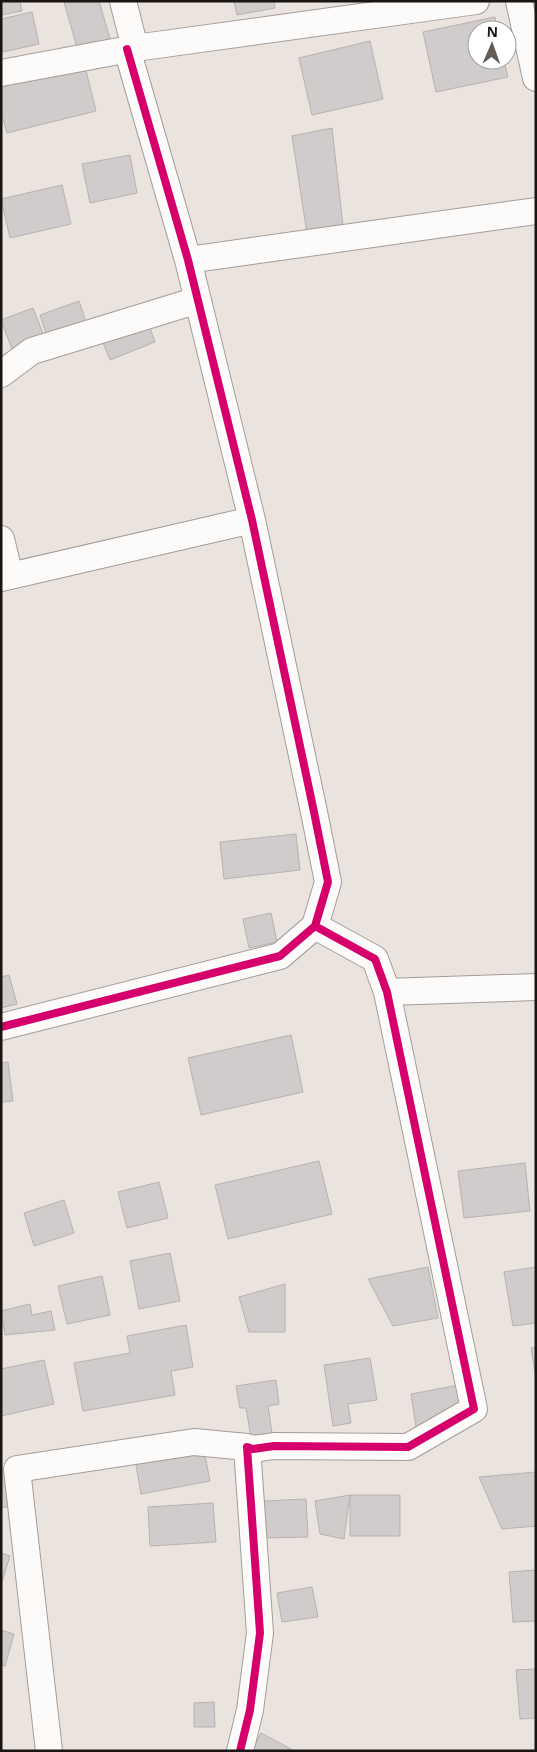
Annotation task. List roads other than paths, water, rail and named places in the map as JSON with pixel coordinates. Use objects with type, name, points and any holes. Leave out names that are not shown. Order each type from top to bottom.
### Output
[{"type":"street","points":[[1,1027],[280,956],[315,926],[328,882],[252,520],[188,260],[131,49],[123,1]]},
{"type":"street","points":[[1,72],[131,49],[476,1]]},
{"type":"street","points":[[519,1],[536,78]]},
{"type":"street","points":[[188,260],[536,211]]},
{"type":"street","points":[[1,374],[32,351],[198,300]]},
{"type":"street","points":[[1,539],[6,577],[252,520]]},
{"type":"street","points":[[49,1751],[17,1470],[194,1442],[253,1449],[274,1446],[408,1447],[474,1409],[387,992],[375,959],[315,926]]},
{"type":"street","points":[[387,992],[536,987]]},
{"type":"street","points":[[240,1751],[250,1710],[260,1633],[247,1447]]}]
